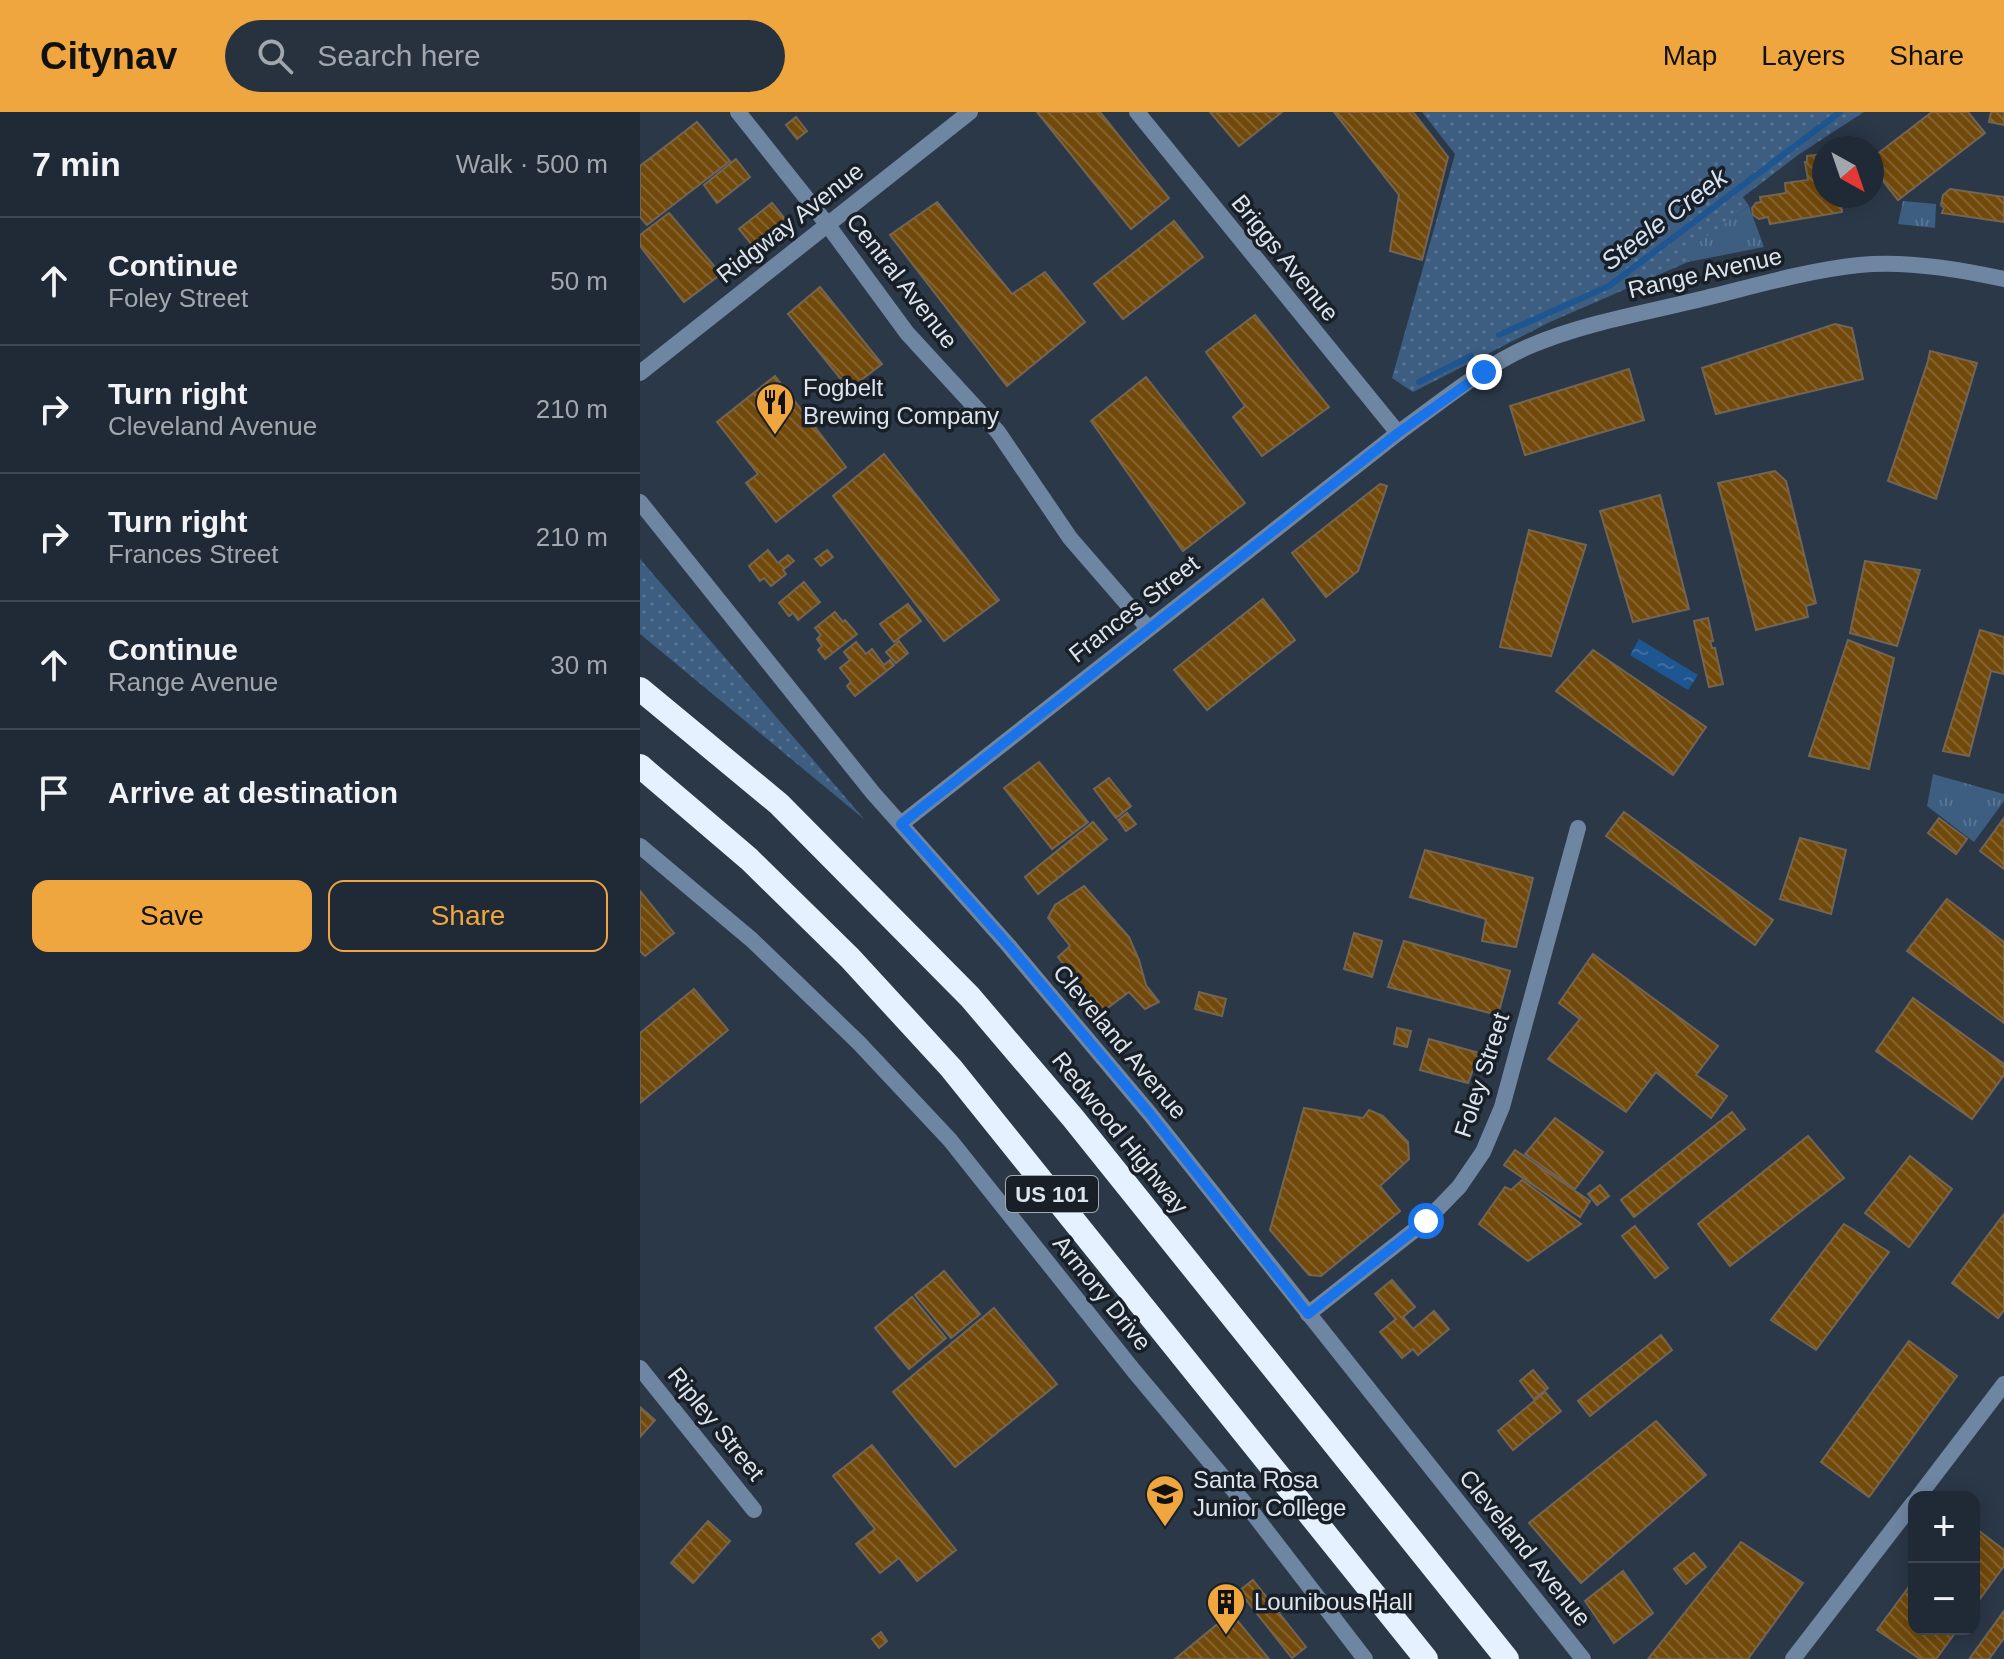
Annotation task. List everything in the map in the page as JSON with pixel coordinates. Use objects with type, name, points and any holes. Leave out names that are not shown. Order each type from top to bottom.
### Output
[{"type":"highway","name":"Redwood Highway","points":[[640,689],[779,804],[970,997],[1073,1118],[1507,1659]]},
{"type":"highway","name":"US 101","points":[[640,766],[749,859],[850,958],[951,1068],[1426,1659]]},
{"type":"street","name":"Central Avenue","points":[[738,112],[827,224],[907,333],[998,432],[1070,538],[1148,628]]},
{"type":"street","name":"Ridgway Avenue","points":[[640,373],[970,112]]},
{"type":"street","name":"Briggs Avenue","points":[[1137,112],[1398,433]]},
{"type":"street","name":"Range Avenue","points":[[1398,433],[1484,372],[1528,347],[1601,322],[1789,278],[1860,265],[1965,270],[2004,279]]},
{"type":"street","name":"Frances Street","points":[[901,824],[1398,433]]},
{"type":"street","name":"Cleveland Avenue","points":[[640,502],[873,793],[1009,946],[1150,1114],[1583,1659]]},
{"type":"street","name":"Foley Street","points":[[1308,1314],[1426,1221],[1459,1187],[1483,1152],[1502,1107],[1578,828]]},
{"type":"street","name":"Armory Drive","points":[[640,846],[752,940],[859,1043],[950,1140],[1134,1371],[1252,1512],[1365,1659]]},
{"type":"street","name":"Ripley Street","points":[[640,1368],[754,1510]]},
{"type":"street","points":[[1923,1491],[2004,1384]]},
{"type":"street","points":[[1793,1659],[1908,1510]]},
{"type":"green space","points":[[1422,112],[1864,112],[1827,136],[1812,136],[1812,146],[1743,197],[1749,206],[1686,252],[1688,262],[1550,322],[1413,392],[1392,378],[1455,154]]},
{"type":"green space","points":[[1903,201],[1936,204],[1935,228],[1898,224]]},
{"type":"green space","points":[[1749,206],[1764,247],[1688,262],[1685,252]]},
{"type":"green space","points":[[640,559],[865,820],[640,634]]},
{"type":"green space","points":[[1933,774],[2004,794],[2004,801],[1974,842],[1927,806]]},
{"type":"water","points":[[1639,639],[1698,675],[1688,690],[1630,655]]},
{"type":"building","points":[[1037,112],[1100,112],[1169,198],[1131,229]]},
{"type":"building","points":[[1210,112],[1282,112],[1239,146]]},
{"type":"building","points":[[1334,112],[1413,112],[1448,157],[1422,260],[1390,251],[1399,195]]},
{"type":"building","points":[[1932,112],[1968,112],[1985,133],[1898,200],[1884,182],[1884,149]]},
{"type":"building","points":[[1991,112],[2004,112],[2004,125],[1989,122]]},
{"type":"building","points":[[796,117],[807,131],[797,139],[786,125]]},
{"type":"building","points":[[697,122],[730,161],[647,225],[640,217],[640,166]]},
{"type":"building","points":[[1812,155],[1812,208],[1842,208],[1842,212],[1770,224],[1768,217],[1759,219],[1753,215],[1752,208],[1761,202],[1760,197],[1786,193],[1785,183],[1808,180],[1807,156]]},
{"type":"building","points":[[736,159],[750,177],[717,203],[704,185]]},
{"type":"building","points":[[1950,189],[2004,197],[2004,222],[1942,213],[1943,195]]},
{"type":"building","points":[[937,202],[1012,294],[1045,272],[1085,322],[1007,386],[890,235]]},
{"type":"building","points":[[772,203],[786,220],[753,246],[739,229]]},
{"type":"building","points":[[669,213],[721,274],[684,302],[640,246],[640,235]]},
{"type":"building","points":[[1174,221],[1203,257],[1123,319],[1094,284]]},
{"type":"building","points":[[820,287],[882,364],[849,389],[788,314]]},
{"type":"building","points":[[1255,315],[1329,407],[1262,456],[1233,417],[1245,406],[1206,352]]},
{"type":"building","points":[[1835,324],[1852,328],[1863,379],[1716,414],[1702,368]]},
{"type":"building","points":[[1930,351],[1977,363],[1936,499],[1888,481]]},
{"type":"building","points":[[1629,369],[1644,420],[1525,455],[1510,406]]},
{"type":"building","name":"Fogbelt Brewing Company","points":[[775,376],[846,467],[776,522],[746,483],[758,474],[717,422]]},
{"type":"building","points":[[1146,377],[1245,503],[1183,551],[1091,421]]},
{"type":"building","points":[[884,454],[999,600],[944,641],[833,496]]},
{"type":"building","points":[[1775,471],[1786,481],[1816,603],[1806,606],[1808,617],[1756,630],[1718,483]]},
{"type":"building","points":[[1380,484],[1387,486],[1358,571],[1326,597],[1292,553]]},
{"type":"building","points":[[1660,495],[1689,609],[1633,622],[1600,511]]},
{"type":"building","points":[[1529,530],[1586,545],[1551,656],[1500,647]]},
{"type":"building","points":[[768,550],[778,563],[788,555],[794,561],[783,570],[786,574],[771,586],[764,578],[760,581],[749,566]]},
{"type":"building","points":[[827,550],[833,557],[821,566],[815,559]]},
{"type":"building","points":[[1865,561],[1920,570],[1897,646],[1850,633]]},
{"type":"building","points":[[804,582],[820,602],[798,620],[793,613],[789,616],[779,603]]},
{"type":"building","points":[[1263,599],[1295,640],[1207,710],[1174,670]]},
{"type":"building","points":[[908,604],[921,621],[894,642],[880,624]]},
{"type":"building","points":[[835,612],[857,634],[825,659],[818,650],[822,646],[817,639],[821,635],[815,628]]},
{"type":"building","points":[[1708,618],[1713,641],[1710,641],[1712,648],[1715,648],[1723,684],[1709,687],[1694,621]]},
{"type":"building","points":[[1980,630],[2004,637],[2004,674],[1991,671],[1969,756],[1943,751]]},
{"type":"building","points":[[1848,640],[1894,658],[1869,769],[1809,756]]},
{"type":"building","points":[[899,641],[908,653],[896,663],[886,652]]},
{"type":"building","points":[[856,642],[866,654],[872,649],[884,665],[890,660],[894,665],[855,696],[847,686],[851,682],[840,668],[850,660],[844,652]]},
{"type":"building","points":[[1593,650],[1706,727],[1673,775],[1556,691]]},
{"type":"building","points":[[1039,762],[1088,822],[1052,849],[1004,788]]},
{"type":"building","points":[[1109,778],[1131,806],[1116,818],[1094,789]]},
{"type":"building","points":[[1624,812],[1773,920],[1755,945],[1606,836]]},
{"type":"building","points":[[1127,813],[1136,824],[1126,831],[1118,820]]},
{"type":"building","points":[[1939,818],[1967,839],[1956,854],[1928,833]]},
{"type":"building","points":[[2004,818],[2004,869],[1980,851]]},
{"type":"building","points":[[1093,822],[1107,839],[1038,894],[1025,877]]},
{"type":"building","points":[[1800,838],[1846,850],[1831,914],[1780,899]]},
{"type":"building","points":[[1425,850],[1533,878],[1516,947],[1482,941],[1486,919],[1410,897]]},
{"type":"building","points":[[1084,886],[1129,937],[1146,985],[1159,1002],[1145,1009],[1129,992],[1102,1012],[1058,957],[1070,946],[1048,918],[1055,905]]},
{"type":"building","points":[[640,891],[674,933],[645,956],[640,951]]},
{"type":"building","points":[[1947,899],[2004,942],[2004,1023],[1907,951]]},
{"type":"building","points":[[1354,933],[1382,941],[1372,977],[1344,969]]},
{"type":"building","points":[[1404,941],[1510,971],[1498,1015],[1388,987]]},
{"type":"building","points":[[1593,954],[1718,1046],[1696,1075],[1727,1096],[1711,1118],[1656,1072],[1626,1112],[1548,1059],[1580,1019],[1559,1003]]},
{"type":"building","points":[[694,989],[728,1030],[640,1103],[640,1033]]},
{"type":"building","points":[[1199,992],[1226,999],[1222,1016],[1195,1009]]},
{"type":"building","points":[[1913,998],[2004,1064],[2004,1075],[1972,1119],[1876,1051]]},
{"type":"building","points":[[1397,1028],[1411,1031],[1407,1047],[1394,1044]]},
{"type":"building","points":[[1429,1039],[1479,1053],[1468,1083],[1420,1070]]},
{"type":"building","points":[[1304,1108],[1363,1118],[1369,1110],[1383,1116],[1408,1142],[1409,1159],[1380,1186],[1400,1211],[1321,1276],[1309,1275],[1270,1230]]},
{"type":"building","points":[[1732,1112],[1745,1129],[1634,1217],[1621,1200]]},
{"type":"building","points":[[1555,1118],[1603,1152],[1575,1189],[1525,1154]]},
{"type":"building","points":[[1808,1136],[1844,1178],[1730,1266],[1698,1224]]},
{"type":"building","points":[[1515,1150],[1590,1201],[1580,1217],[1504,1165]]},
{"type":"building","points":[[1910,1156],[1952,1189],[1909,1247],[1865,1213]]},
{"type":"building","points":[[1522,1180],[1581,1224],[1528,1261],[1479,1224],[1505,1187],[1511,1190]]},
{"type":"building","points":[[1600,1185],[1609,1196],[1597,1205],[1588,1194]]},
{"type":"building","points":[[2004,1214],[2004,1310],[1998,1318],[1952,1283]]},
{"type":"building","points":[[1844,1224],[1889,1252],[1816,1350],[1771,1320]]},
{"type":"building","points":[[1635,1226],[1668,1268],[1655,1278],[1622,1236]]},
{"type":"building","points":[[944,1271],[980,1314],[951,1338],[915,1295]]},
{"type":"building","points":[[1392,1280],[1415,1307],[1403,1317],[1413,1329],[1434,1311],[1449,1329],[1418,1355],[1413,1349],[1402,1358],[1380,1332],[1396,1319],[1375,1294]]},
{"type":"building","points":[[912,1297],[946,1338],[909,1369],[875,1328]]},
{"type":"building","points":[[994,1308],[1057,1384],[955,1467],[893,1392]]},
{"type":"building","points":[[1661,1335],[1672,1350],[1590,1416],[1578,1401]]},
{"type":"building","points":[[1909,1341],[1957,1376],[1869,1497],[1821,1462]]},
{"type":"building","points":[[1533,1370],[1548,1388],[1534,1399],[1520,1381]]},
{"type":"building","points":[[1545,1392],[1561,1411],[1513,1450],[1498,1431]]},
{"type":"building","points":[[640,1407],[655,1420],[640,1437]]},
{"type":"building","points":[[1656,1421],[1706,1475],[1581,1583],[1529,1523]]},
{"type":"building","points":[[872,1445],[956,1550],[917,1581],[899,1558],[880,1573],[856,1544],[875,1529],[833,1476]]},
{"type":"building","points":[[708,1521],[730,1541],[693,1583],[671,1563]]},
{"type":"building","points":[[1980,1532],[2004,1550],[2004,1566],[1980,1599]]},
{"type":"building","points":[[1741,1542],[1803,1583],[1748,1659],[1648,1659]]},
{"type":"building","points":[[1694,1553],[1706,1567],[1686,1584],[1674,1569]]},
{"type":"building","points":[[1623,1571],[1653,1613],[1614,1643],[1585,1601]]},
{"type":"building","points":[[1253,1580],[1306,1647],[1292,1658],[1239,1591]]},
{"type":"building","points":[[1908,1588],[1908,1635],[1954,1635],[1936,1659],[1920,1659],[1877,1630]]},
{"type":"building","points":[[2004,1611],[2004,1638],[1989,1659],[1970,1658]]},
{"type":"building","name":"Lounibous Hall","points":[[1231,1613],[1269,1659],[1175,1659]]},
{"type":"building","points":[[881,1632],[887,1641],[879,1648],[872,1639]]},
{"type":"waterway","name":"Steele Creek","points":[[1499,335],[1609,286],[1840,112]]},
{"type":"waterway","name":"Steele Creek","points":[[1419,382],[1471,356]]},
{"type":"place","name":"Fogbelt Brewing Company","points":[[775,436]]},
{"type":"place","name":"Santa Rosa Junior College","points":[[1165,1528]]},
{"type":"place","name":"Lounibous Hall","points":[[1226,1636]]},
{"type":"route","points":[[1426,1221],[1308,1314],[1150,1114],[1009,946],[901,824],[1398,433],[1484,372]]}]
